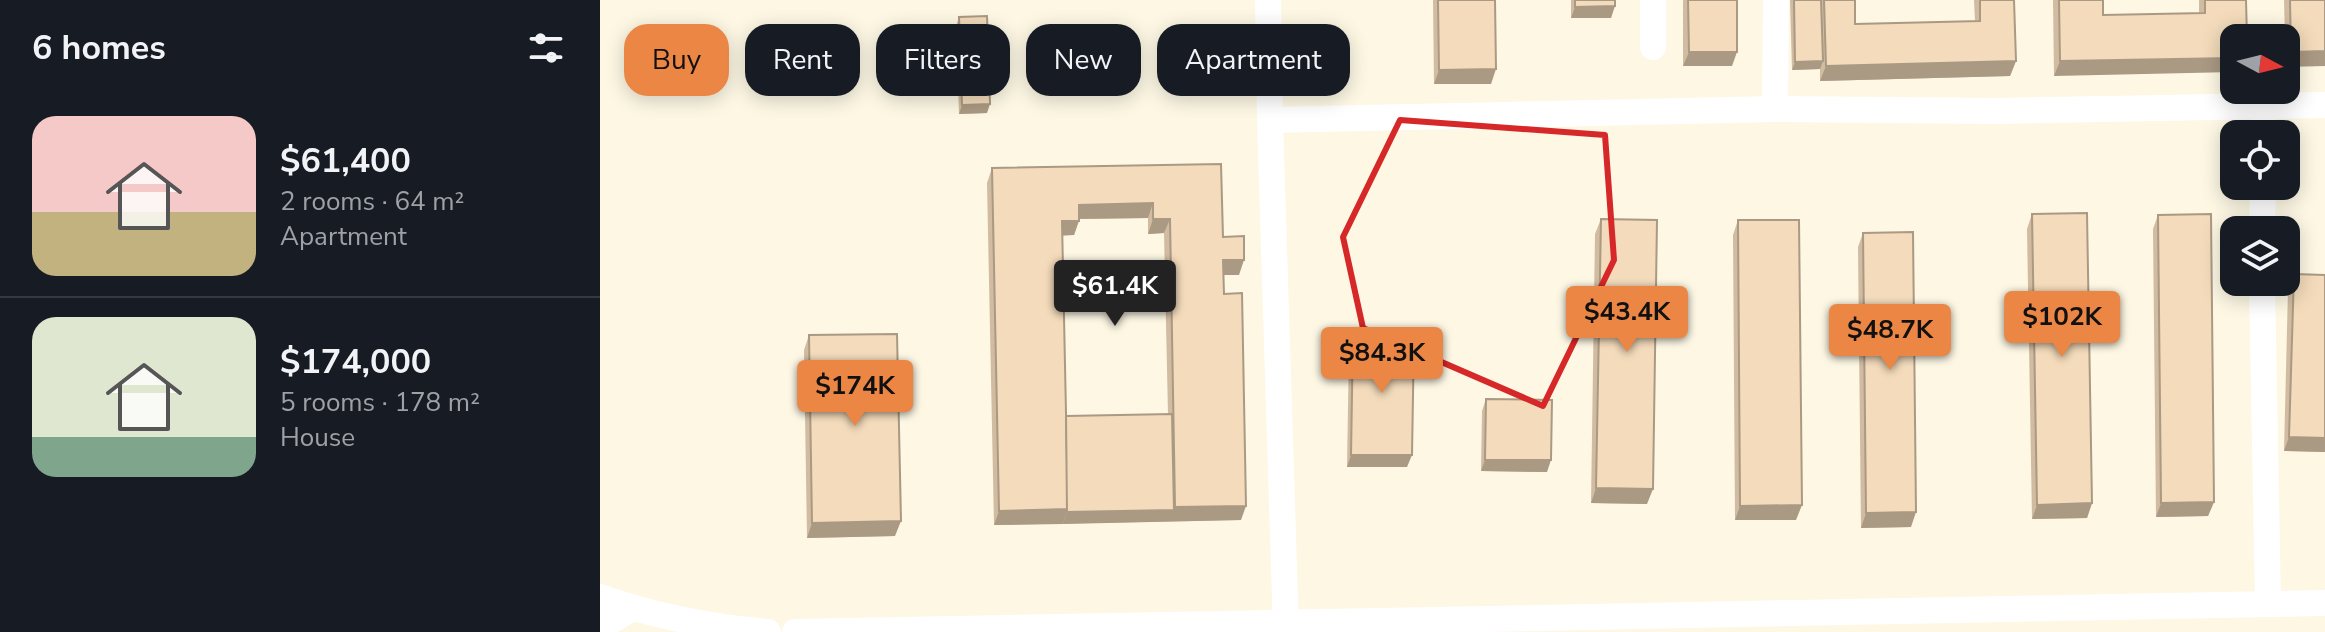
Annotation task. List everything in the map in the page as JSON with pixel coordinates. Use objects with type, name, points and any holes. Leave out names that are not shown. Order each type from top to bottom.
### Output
[{"type":"street","points":[[1268,0],[1286,628]]},
{"type":"street","points":[[1653,0],[1653,47]]},
{"type":"street","points":[[1775,109],[1776,0]]},
{"type":"street","points":[[1270,120],[1775,109],[1996,111],[2325,105]]},
{"type":"street","points":[[2263,106],[2263,120]]},
{"type":"street","points":[[2262,296],[2268,604]]},
{"type":"street","points":[[600,597],[679,621],[768,632]]},
{"type":"street","points":[[795,632],[1286,628],[2325,603]]},
{"type":"street","points":[[600,627],[633,608]]},
{"type":"highlighted area","points":[[1400,120],[1605,135],[1614,260],[1543,406],[1363,328],[1343,237]]},
{"type":"building","points":[[1438,0],[1495,0],[1496,69],[1439,70]]},
{"type":"building","points":[[1575,0],[1615,0],[1615,6],[1575,7]]},
{"type":"building","points":[[1688,0],[1737,0],[1737,52],[1689,52]]},
{"type":"building","points":[[1794,0],[1821,0],[1823,61],[1795,62]]},
{"type":"building","points":[[1824,0],[1855,0],[1855,24],[1980,21],[1980,0],[2014,0],[2016,61],[1826,66]]},
{"type":"building","points":[[2059,0],[2103,0],[2103,15],[2205,13],[2205,0],[2246,0],[2247,24],[2220,24],[2220,58],[2060,61]]},
{"type":"building","points":[[2290,0],[2325,0],[2325,51],[2300,52],[2300,24],[2290,24]]},
{"type":"building","points":[[987,16],[987,24],[959,24],[959,17]]},
{"type":"building","points":[[962,96],[990,96],[990,104],[962,105]]},
{"type":"building","points":[[1221,164],[1223,237],[1244,236],[1244,260],[1223,260],[1224,294],[1242,293],[1246,506],[1175,507],[1170,219],[1153,219],[1153,203],[1079,205],[1079,221],[1062,221],[1068,509],[999,511],[992,168]]},
{"type":"building","points":[[2087,213],[2092,503],[2037,505],[2032,214]]},
{"type":"building","points":[[2211,214],[2214,502],[2161,503],[2158,215]]},
{"type":"building","points":[[1601,219],[1657,220],[1653,489],[1596,488]]},
{"type":"building","points":[[1738,220],[1799,220],[1802,505],[1740,506]]},
{"type":"building","points":[[1913,232],[1916,512],[1866,513],[1863,233]]},
{"type":"building","points":[[2300,274],[2325,275],[2325,438],[2289,437],[2293,296],[2300,296]]},
{"type":"building","points":[[897,334],[901,521],[812,523],[809,335]]},
{"type":"building","points":[[1353,335],[1414,336],[1412,455],[1351,455]]},
{"type":"building","points":[[1486,399],[1552,400],[1551,460],[1485,460]]},
{"type":"building","points":[[1172,414],[1174,510],[1067,512],[1066,416]]}]
